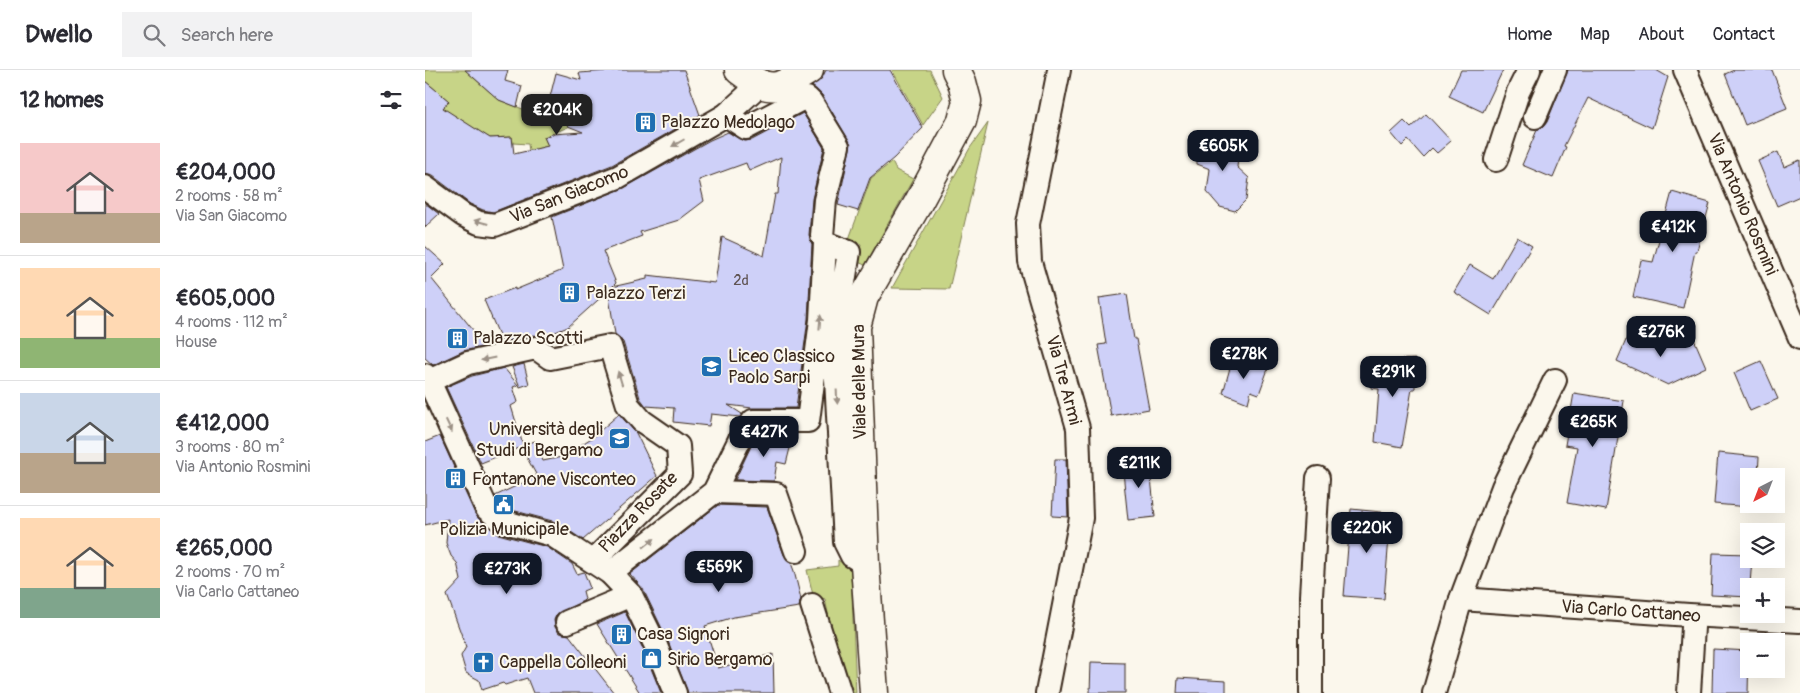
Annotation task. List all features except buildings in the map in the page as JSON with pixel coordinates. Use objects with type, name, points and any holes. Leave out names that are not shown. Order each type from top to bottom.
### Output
[{"type":"street","points":[[750,77],[773,87],[781,85],[809,70]]},
{"type":"street","name":"Viale delle Mura","points":[[874,693],[865,564],[856,327],[859,310],[867,290],[917,205],[962,121],[967,100],[962,82],[956,70]]},
{"type":"street","name":"Via Tre Armi","points":[[1047,693],[1081,518],[1078,428],[1030,262],[1028,224],[1059,70]]},
{"type":"street","points":[[1495,160],[1518,92],[1529,70]]},
{"type":"street","points":[[1535,117],[1555,70]]},
{"type":"street","name":"Via Antonio Rosmini","points":[[1690,72],[1800,338]]},
{"type":"street","name":"Via San Giacomo","points":[[425,187],[463,215],[479,223],[495,224],[618,177],[726,115],[750,77]]},
{"type":"street","points":[[726,115],[746,128],[799,100],[807,98],[811,102],[838,146],[825,200],[822,236]]},
{"type":"street","points":[[714,492],[741,437],[753,420],[808,421],[821,320],[825,243],[849,252],[834,343],[845,542],[852,556],[865,564]]},
{"type":"street","name":"Piazza Rosate","points":[[427,378],[468,363],[536,348],[550,358],[610,346],[628,405],[642,421],[678,446],[680,474],[593,562]]},
{"type":"street","points":[[427,378],[432,404],[487,509],[502,521],[552,535],[593,562],[631,595],[656,646],[675,693]]},
{"type":"street","points":[[1434,693],[1461,599],[1503,487],[1555,380]]},
{"type":"street","points":[[1311,693],[1311,596],[1318,478]]},
{"type":"street","points":[[593,562],[714,492],[776,494],[796,551]]},
{"type":"street","points":[[567,622],[631,595]]},
{"type":"street","name":"Via Carlo Cattaneo","points":[[1461,599],[1679,615],[1800,621]]},
{"type":"street","points":[[812,605],[840,693]]},
{"type":"street","points":[[1689,693],[1693,627]]},
{"type":"green space","points":[[425,70],[470,70],[468,73],[499,100],[544,117],[549,101],[574,107],[563,110],[568,127],[544,137],[548,146],[529,151],[528,144],[513,143],[512,137],[490,138],[441,111],[449,101],[425,81]]},
{"type":"green space","points":[[892,70],[930,70],[943,97],[923,125]]},
{"type":"green space","points":[[988,123],[949,289],[892,288],[970,148]]},
{"type":"green space","points":[[892,162],[896,170],[913,179],[865,265],[858,262],[861,244],[849,239],[871,178]]},
{"type":"green space","points":[[838,560],[851,570],[856,693],[845,693],[825,599],[813,595],[807,570],[838,566]]},
{"type":"place","name":"Palazzo Medolago","points":[[645,122]]},
{"type":"place","name":"Palazzo Terzi","points":[[570,293]]},
{"type":"place","name":"Palazzo Scotti","points":[[457,338]]},
{"type":"place","name":"Liceo Classico Paolo Sarpi","points":[[712,366]]},
{"type":"place","name":"Università degli Studi di Bergamo","points":[[619,439]]},
{"type":"place","name":"Fontanone Visconteo","points":[[456,479]]},
{"type":"place","name":"Polizia Municipale","points":[[504,504]]},
{"type":"place","name":"Casa Signori","points":[[621,634]]},
{"type":"place","name":"Sirio Bergamo","points":[[651,659]]},
{"type":"place","name":"Cappella Colleoni","points":[[483,662]]}]
